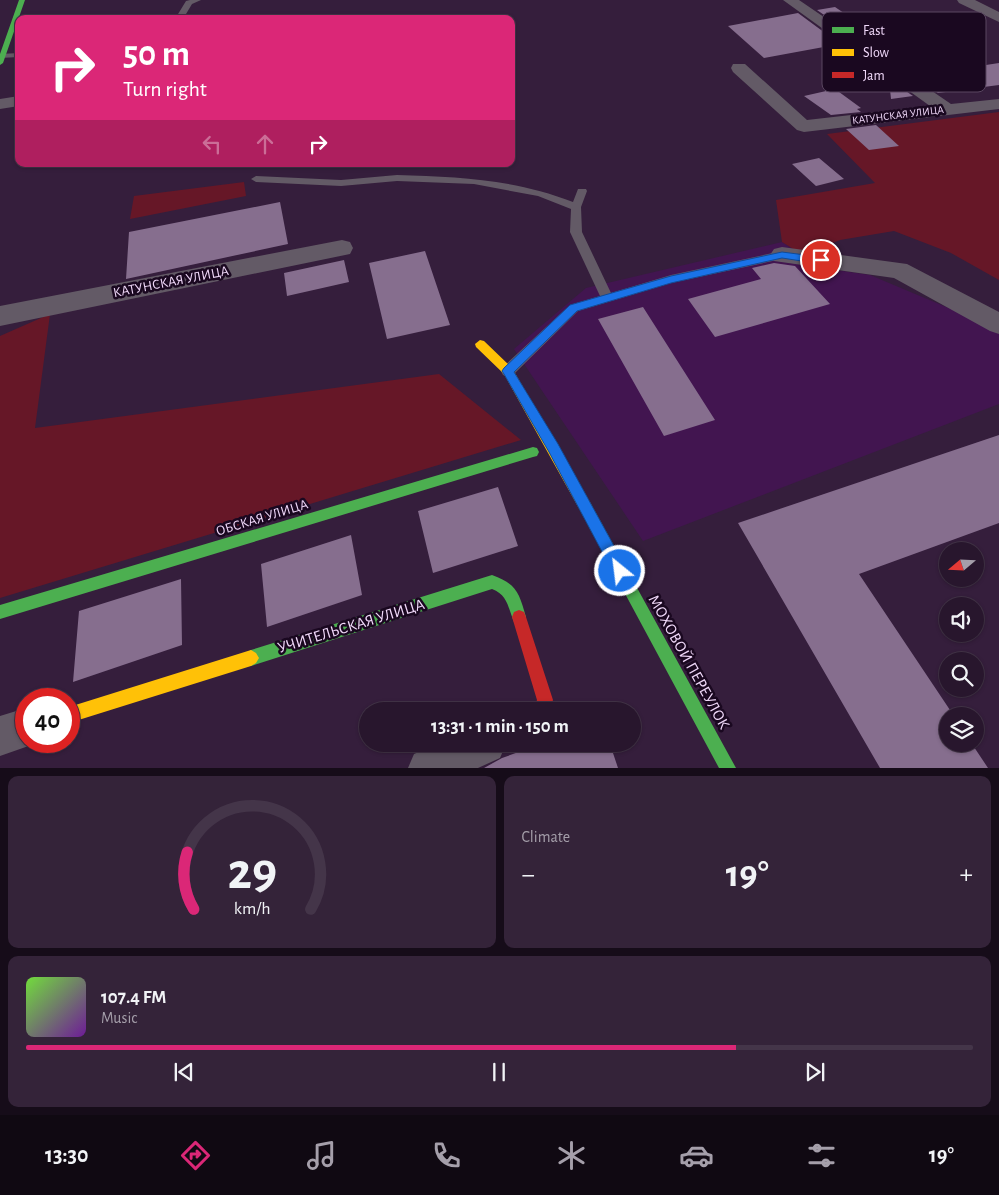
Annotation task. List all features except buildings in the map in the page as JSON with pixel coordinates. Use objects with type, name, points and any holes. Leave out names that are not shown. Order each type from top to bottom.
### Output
[{"type":"street","points":[[17,15],[22,0]]},
{"type":"street","points":[[790,0],[822,22]]},
{"type":"street","points":[[964,0],[999,18]]},
{"type":"street","points":[[1,59],[15,20]]},
{"type":"street","name":"КАТУНСКАЯ УЛИЦА","points":[[739,68],[798,123],[804,126],[999,104]]},
{"type":"street","points":[[922,92],[946,109]]},
{"type":"street","points":[[0,104],[15,102]]},
{"type":"street","name":"КАТУНСКАЯ УЛИЦА","points":[[0,316],[342,248]]},
{"type":"street","points":[[782,255],[899,270],[999,324]]},
{"type":"street","name":"МОХОВОЙ ПЕРЕУЛОК","points":[[480,344],[508,371],[553,448],[728,768]]},
{"type":"street","name":"ОБСКАЯ УЛИЦА","points":[[0,612],[533,452]]},
{"type":"street","name":"УЧИТЕЛЬСКАЯ УЛИЦА","points":[[80,712],[492,582],[502,585],[512,592],[545,702]]},
{"type":"street","points":[[0,736],[15,731]]},
{"type":"street","points":[[428,768],[467,752]]},
{"type":"lane","points":[[181,15],[189,2],[197,0]]},
{"type":"lane","points":[[1,59],[15,56]]},
{"type":"lane","points":[[256,179],[341,183],[396,178],[474,181],[540,193],[576,207]]},
{"type":"lane","points":[[582,191],[576,207],[576,232],[607,298]]},
{"type":"lane","points":[[508,371],[574,308],[671,279],[782,255]]},
{"type":"shaded area","points":[[999,112],[999,280],[951,253],[894,231],[840,240],[803,255],[782,242],[776,200],[875,183],[827,134]]},
{"type":"shaded area","points":[[244,182],[246,196],[130,219],[134,196]]},
{"type":"shaded area","points":[[782,242],[803,255],[815,267],[870,275],[977,320],[999,334],[999,404],[643,541],[514,349],[586,288]]},
{"type":"shaded area","points":[[50,314],[35,428],[439,374],[521,440],[0,598],[0,336]]},
{"type":"traffic: fast","points":[[17,15],[22,0]]},
{"type":"traffic: fast","points":[[0,63],[15,20]]},
{"type":"traffic: fast","points":[[0,612],[533,452]]},
{"type":"traffic: fast","points":[[586,508],[728,768]]},
{"type":"traffic: fast","points":[[251,658],[492,582],[508,590],[519,617]]},
{"type":"traffic: slow","points":[[480,344],[508,371],[586,508]]},
{"type":"traffic: slow","points":[[80,712],[251,658]]},
{"type":"traffic: jam","points":[[519,617],[544,702]]},
{"type":"route","points":[[620,571],[553,448],[508,371],[574,308],[671,279],[782,255],[821,260]]}]
